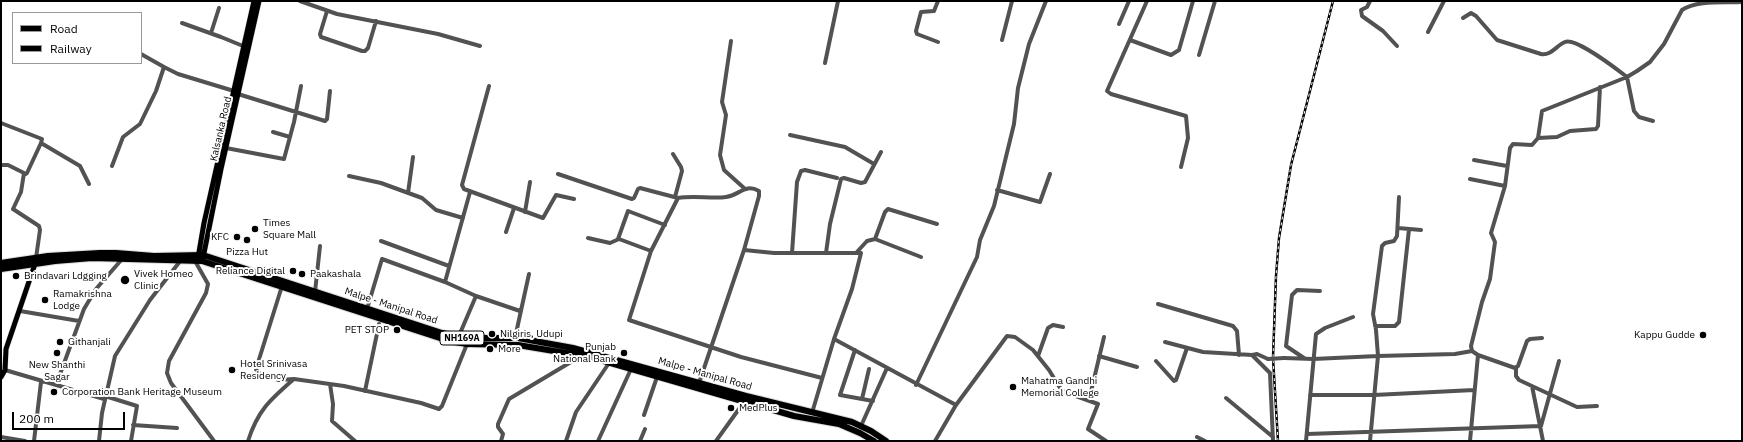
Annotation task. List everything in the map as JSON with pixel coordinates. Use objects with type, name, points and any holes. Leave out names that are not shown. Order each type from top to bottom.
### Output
[{"type":"highway","name":"Malpe - Manipal Road","points":[[1,269],[62,255],[116,252],[199,259],[315,292],[467,344],[505,344],[574,354],[794,416],[839,424],[874,441]]},
{"type":"highway","name":"Malpe - Manipal Road","points":[[1,264],[55,260],[122,258],[161,261],[199,259],[457,340],[515,338],[573,348],[699,384],[796,409],[840,418],[861,426],[886,441]]},
{"type":"highway","points":[[794,416],[796,409]]},
{"type":"main road","points":[[199,259],[236,92],[243,46],[254,1]]},
{"type":"main road","name":"Kalsanka Road","points":[[199,259],[226,148],[236,92],[259,1]]},
{"type":"main road","points":[[1,377],[6,370],[4,348],[20,312],[35,261]]},
{"type":"street","points":[[300,1],[352,18],[438,34],[480,46]]},
{"type":"street","points":[[825,63],[838,1]]},
{"type":"street","points":[[938,1],[934,11],[921,12],[916,31],[917,34],[938,42]]},
{"type":"street","points":[[1002,40],[1012,1]]},
{"type":"street","points":[[916,385],[977,257],[980,240],[994,206],[1014,124],[1018,88],[1029,44],[1046,1]]},
{"type":"street","points":[[1119,24],[1129,1]]},
{"type":"street","points":[[1147,1],[1108,93],[1186,116],[1188,138],[1181,166]]},
{"type":"street","points":[[1130,40],[1171,55],[1176,53],[1179,50],[1193,1]]},
{"type":"street","points":[[1199,55],[1215,1]]},
{"type":"street","points":[[1370,1],[1367,7],[1361,10],[1362,16],[1383,31],[1397,46]]},
{"type":"street","points":[[1428,32],[1444,1]]},
{"type":"street","points":[[1472,351],[1471,346],[1482,302],[1490,279],[1495,242],[1491,233],[1493,223],[1499,212],[1505,186],[1510,148],[1513,144],[1532,145],[1538,138],[1542,111],[1627,77],[1650,62],[1664,44],[1682,10],[1687,6],[1696,3],[1742,2]]},
{"type":"street","points":[[211,33],[219,8]]},
{"type":"street","points":[[327,11],[320,34],[321,37],[362,51],[365,51],[368,48],[376,22]]},
{"type":"street","points":[[1463,18],[1471,13],[1476,16],[1497,40],[1541,54],[1548,54],[1566,42],[1573,42],[1612,65],[1627,77],[1634,111],[1639,117],[1653,121]]},
{"type":"street","points":[[182,23],[243,46]]},
{"type":"street","points":[[699,384],[710,347],[744,250],[759,194],[757,190],[744,188],[724,170],[721,164],[720,156],[726,115],[722,102],[731,41]]},
{"type":"street","points":[[142,55],[178,74],[326,121],[330,91]]},
{"type":"street","points":[[112,166],[123,137],[140,124],[156,91],[164,67]]},
{"type":"street","points":[[226,148],[284,159],[301,86]]},
{"type":"street","points":[[489,86],[462,184],[464,189],[544,218],[556,196],[574,199]]},
{"type":"street","points":[[1538,138],[1557,137],[1570,131],[1596,129],[1598,126],[1600,87]]},
{"type":"street","points":[[1,123],[40,138],[42,143],[80,166],[89,184]]},
{"type":"street","points":[[273,132],[290,136]]},
{"type":"street","points":[[790,135],[845,147],[874,164]]},
{"type":"street","points":[[35,261],[40,230],[39,226],[13,209],[21,192],[24,175],[27,173],[42,143]]},
{"type":"street","points":[[826,253],[830,224],[841,179],[844,178],[863,183],[881,152]]},
{"type":"street","points":[[673,154],[681,166],[682,171],[676,198],[652,251],[629,320],[742,357],[822,378]]},
{"type":"street","points":[[408,193],[413,157]]},
{"type":"street","points":[[1474,160],[1507,166]]},
{"type":"street","points":[[1,165],[8,165],[21,171],[24,175]]},
{"type":"street","points":[[792,253],[797,182],[801,171],[805,170],[837,178]]},
{"type":"street","points":[[558,174],[632,199],[639,188],[676,198],[726,197],[738,194],[744,188]]},
{"type":"street","points":[[997,190],[1040,202],[1050,174]]},
{"type":"street","points":[[349,176],[381,183],[422,198],[436,210],[463,218]]},
{"type":"street","points":[[1470,179],[1505,186]]},
{"type":"street","points":[[525,212],[530,182]]},
{"type":"street","points":[[445,282],[470,192]]},
{"type":"street","points":[[1370,441],[1378,356],[1373,314],[1382,246],[1385,243],[1394,241],[1398,236],[1399,197]]},
{"type":"street","points":[[506,232],[514,208]]},
{"type":"street","points":[[875,239],[885,212],[888,209],[937,224]]},
{"type":"street","points":[[588,238],[610,243],[618,239],[628,211],[665,225]]},
{"type":"street","points":[[1398,228],[1421,230]]},
{"type":"street","points":[[1375,326],[1395,326],[1399,322],[1408,229]]},
{"type":"street","points":[[618,239],[652,251]]},
{"type":"street","points":[[856,253],[867,242],[875,239],[921,257]]},
{"type":"street","points":[[381,241],[449,266]]},
{"type":"street","points":[[315,292],[320,246]]},
{"type":"street","points":[[744,250],[792,253],[860,253],[852,288],[834,339],[812,412]]},
{"type":"street","points":[[56,385],[84,309],[96,289],[122,258]]},
{"type":"street","points":[[199,259],[208,284],[206,293],[169,361],[168,374],[171,383],[214,441]]},
{"type":"street","points":[[367,309],[382,259],[445,282],[476,296],[520,311]]},
{"type":"street","points":[[99,441],[99,426],[115,356],[150,300],[181,260]]},
{"type":"street","points":[[515,338],[529,274]]},
{"type":"street","points":[[282,286],[256,371],[279,380],[294,379],[330,384],[441,408],[467,344]]},
{"type":"street","points":[[1304,358],[1286,346],[1292,295],[1297,290],[1320,291]]},
{"type":"street","points":[[457,340],[476,296]]},
{"type":"street","points":[[1158,304],[1233,326],[1237,331],[1239,355]]},
{"type":"street","points":[[20,312],[79,321]]},
{"type":"street","points":[[1306,441],[1316,334],[1325,328],[1353,317]]},
{"type":"street","points":[[365,391],[378,324]]},
{"type":"street","points":[[1038,356],[1048,328],[1053,325],[1063,327]]},
{"type":"street","points":[[935,441],[956,405],[1007,336],[1015,338],[1034,350],[1050,370],[1062,391],[1098,404],[1088,429],[1106,441]]},
{"type":"street","points":[[1089,400],[1104,337]]},
{"type":"street","points":[[1542,338],[1527,341],[1516,367],[1517,378],[1577,407],[1597,406]]},
{"type":"street","points":[[834,339],[916,385],[956,405]]},
{"type":"street","points":[[1165,342],[1203,352],[1239,355],[1256,354],[1268,359],[1313,359],[1455,354],[1472,351],[1478,355],[1516,367]]},
{"type":"street","points":[[1156,361],[1174,381],[1176,380],[1187,348]]},
{"type":"street","points":[[855,350],[840,395],[873,401]]},
{"type":"street","points":[[501,441],[503,434],[498,427],[498,424],[508,401],[571,362],[574,354]]},
{"type":"street","points":[[1252,355],[1270,373],[1273,439]]},
{"type":"street","points":[[1470,441],[1478,355]]},
{"type":"street","points":[[1099,356],[1137,367]]},
{"type":"street","points":[[1542,426],[1559,361]]},
{"type":"street","points":[[566,441],[576,412],[608,363]]},
{"type":"street","points":[[862,399],[869,368]]},
{"type":"street","points":[[861,426],[887,368]]},
{"type":"street","points":[[598,441],[631,369]]},
{"type":"street","points":[[6,370],[41,382],[137,406],[131,441]]},
{"type":"street","points":[[644,415],[657,377]]},
{"type":"street","points":[[248,441],[254,423],[270,400],[294,379]]},
{"type":"street","points":[[34,441],[41,382]]},
{"type":"street","points":[[330,384],[333,404],[332,421],[355,441]]},
{"type":"street","points":[[1532,386],[1542,426],[1543,441]]},
{"type":"street","points":[[1310,395],[1374,395],[1474,390]]},
{"type":"street","points":[[1226,398],[1273,439]]},
{"type":"street","points":[[716,441],[744,402]]},
{"type":"street","points":[[133,425],[177,428]]},
{"type":"street","points":[[1307,434],[1542,426]]},
{"type":"street","points":[[640,441],[644,429]]},
{"type":"street","points":[[1,437],[25,441]]},
{"type":"street","points":[[1197,437],[1205,441]]},
{"type":"railway","points":[[1278,441],[1273,358],[1279,238],[1291,165],[1333,1]]},
{"type":"place","name":"Times Square Mall","points":[[255,229]]},
{"type":"place","name":"KFC","points":[[237,237]]},
{"type":"place","name":"Pizza Hut","points":[[247,240]]},
{"type":"place","name":"Reliance Digital","points":[[293,271]]},
{"type":"place","name":"Paakashala","points":[[302,274]]},
{"type":"place","name":"Brindavari Ldgging","points":[[16,276]]},
{"type":"place","name":"Vivek Homeo Clinic","points":[[125,280]]},
{"type":"place","name":"Ramakrishna Lodge","points":[[45,300]]},
{"type":"place","name":"PET STOP","points":[[397,330]]},
{"type":"place","name":"Nilgiris, Udupi","points":[[492,334]]},
{"type":"place","name":"Kappu Gudde","points":[[1703,335]]},
{"type":"place","name":"Githanjali","points":[[60,342]]},
{"type":"place","name":"More","points":[[490,349]]},
{"type":"place","name":"New Shanthi Sagar","points":[[57,353]]},
{"type":"place","name":"Punjab National Bank","points":[[624,353]]},
{"type":"place","name":"Hotel Srinivasa Residency","points":[[232,370]]},
{"type":"place","name":"Mahatma Gandhi Memorial College","points":[[1013,387]]},
{"type":"place","name":"Corporation Bank Heritage Museum","points":[[54,392]]},
{"type":"place","name":"MedPlus","points":[[731,408]]}]
